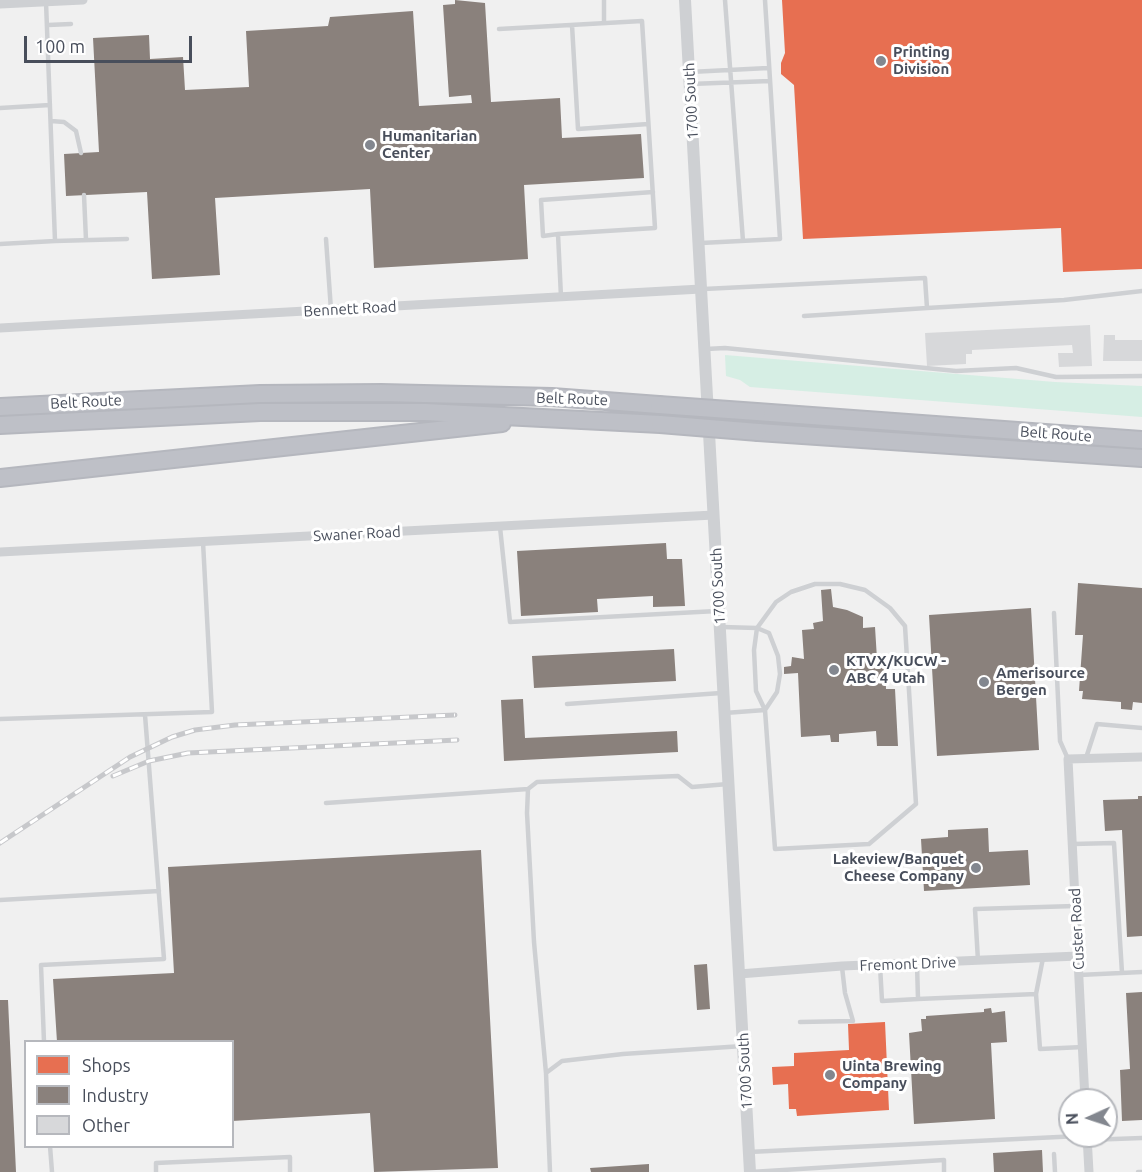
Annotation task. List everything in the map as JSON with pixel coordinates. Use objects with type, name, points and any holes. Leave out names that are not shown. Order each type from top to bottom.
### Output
[{"type":"highway","name":"Belt Route","points":[[0,407],[260,394],[381,393],[552,397],[1142,440]]},
{"type":"highway","points":[[0,399],[73,402]]},
{"type":"highway","name":"Belt Route","points":[[0,425],[260,412],[425,412],[557,417],[1142,458]]},
{"type":"highway","points":[[0,478],[557,417]]},
{"type":"highway","points":[[1107,437],[1142,434]]},
{"type":"street","points":[[0,4],[83,0]]},
{"type":"street","name":"1700 South","points":[[685,0],[750,1172]]},
{"type":"street","name":"Bennett Road","points":[[0,328],[701,289]]},
{"type":"street","name":"Swaner Road","points":[[0,552],[714,515]]},
{"type":"street","points":[[1068,759],[1142,757]]},
{"type":"street","name":"Custer Road","points":[[1068,759],[1085,1088]]},
{"type":"street","name":"Fremont Drive","points":[[739,974],[842,966],[1078,956]]},
{"type":"street","points":[[1086,1148],[1089,1172]]},
{"type":"lane","points":[[604,0],[604,23]]},
{"type":"lane","points":[[725,0],[733,82],[743,241]]},
{"type":"lane","points":[[698,243],[780,240],[765,0]]},
{"type":"lane","points":[[46,2],[55,241]]},
{"type":"lane","points":[[499,29],[642,21],[655,228],[543,236],[541,200],[652,192]]},
{"type":"lane","points":[[48,25],[71,24]]},
{"type":"lane","points":[[572,25],[578,129],[648,124]]},
{"type":"lane","points":[[690,78],[732,70],[768,68]]},
{"type":"lane","points":[[690,78],[733,82],[770,81]]},
{"type":"lane","points":[[0,108],[50,105]]},
{"type":"lane","points":[[51,121],[64,122],[76,131],[81,153]]},
{"type":"lane","points":[[84,195],[86,240]]},
{"type":"lane","points":[[558,234],[561,297]]},
{"type":"lane","points":[[0,244],[127,239]]},
{"type":"lane","points":[[326,239],[331,310]]},
{"type":"lane","points":[[701,289],[925,278],[927,308]]},
{"type":"lane","points":[[804,315],[1064,300],[1142,291]]},
{"type":"lane","points":[[704,349],[725,348],[956,370],[1016,368],[1056,377],[1142,376]]},
{"type":"lane","points":[[500,527],[510,622],[719,611]]},
{"type":"lane","points":[[0,719],[212,712],[203,542]]},
{"type":"lane","points":[[815,584],[840,584],[865,590],[890,608],[905,626],[916,804],[869,844],[775,849],[765,710],[756,691],[754,650],[757,628],[776,602],[791,592],[815,584]]},
{"type":"lane","points":[[1054,613],[1060,741],[1068,759]]},
{"type":"lane","points":[[720,627],[757,628],[768,633],[778,656],[777,692],[765,710]]},
{"type":"lane","points":[[567,704],[724,693]]},
{"type":"lane","points":[[725,713],[765,710]]},
{"type":"lane","points":[[44,1040],[41,965],[164,959],[145,715]]},
{"type":"lane","points":[[1086,758],[1097,724],[1142,729]]},
{"type":"lane","points":[[326,803],[528,789],[537,782],[678,776],[692,787],[729,784]]},
{"type":"lane","points":[[528,789],[527,813],[533,931],[546,1073],[550,1172]]},
{"type":"lane","points":[[1072,844],[1114,843],[1122,973]]},
{"type":"lane","points":[[0,900],[159,891]]},
{"type":"lane","points":[[978,961],[975,909],[1075,906]]},
{"type":"lane","points":[[1044,958],[1036,994],[1040,1049],[1083,1047]]},
{"type":"lane","points":[[917,964],[918,999]]},
{"type":"lane","points":[[800,1022],[853,1021],[845,993],[842,966]]},
{"type":"lane","points":[[880,966],[882,1001],[1036,994]]},
{"type":"lane","points":[[1079,975],[1142,972]]},
{"type":"lane","points":[[546,1073],[562,1061],[744,1046]]},
{"type":"lane","points":[[749,1152],[1058,1138]]},
{"type":"lane","points":[[1118,1138],[1142,1138]]},
{"type":"lane","points":[[50,1148],[52,1172]]},
{"type":"lane","points":[[1054,1154],[1055,1172]]},
{"type":"lane","points":[[156,1172],[156,1163],[290,1157],[290,1172]]},
{"type":"lane","points":[[750,1172],[944,1160],[944,1172]]},
{"type":"green space","points":[[725,355],[1055,382],[1142,386],[1142,417],[750,387],[740,380],[726,376]]},
{"type":"building: Shops","points":[[782,0],[1142,0],[1142,269],[1063,272],[1061,228],[803,239],[794,85],[781,74],[781,63],[785,53]]},
{"type":"building: Shops","name":"Uinta Brewing Company","points":[[885,1022],[889,1110],[797,1116],[796,1109],[789,1109],[788,1084],[773,1085],[772,1067],[794,1066],[794,1053],[849,1050],[848,1024]]},
{"type":"building: Industry","name":"Humanitarian Center","points":[[455,0],[485,3],[491,102],[560,98],[562,138],[641,134],[644,178],[524,185],[528,259],[374,268],[370,189],[215,198],[220,275],[152,279],[147,192],[66,196],[64,154],[99,152],[93,38],[149,35],[150,59],[183,57],[185,90],[249,87],[246,31],[328,26],[330,17],[413,11],[419,106],[472,103],[471,95],[449,97],[443,5],[455,4]]},
{"type":"building: Industry","points":[[666,543],[667,559],[682,559],[685,606],[653,607],[653,596],[597,599],[598,612],[521,616],[517,551]]},
{"type":"building: Industry","points":[[1078,583],[1142,588],[1142,703],[1133,702],[1132,710],[1121,709],[1121,702],[1082,699],[1083,691],[1079,691],[1083,635],[1075,635]]},
{"type":"building: Industry","name":"KTVX/KUCW - ABC 4 Utah","points":[[831,589],[833,607],[863,617],[863,628],[875,627],[877,659],[885,658],[886,689],[895,689],[898,746],[877,746],[876,731],[839,734],[839,742],[831,742],[830,735],[801,737],[798,673],[784,674],[784,667],[791,666],[792,657],[804,659],[802,630],[814,629],[813,623],[823,621],[821,590]]},
{"type":"building: Industry","name":"Amerisource Bergen","points":[[1031,608],[1039,750],[937,756],[929,615]]},
{"type":"building: Industry","points":[[674,649],[676,681],[534,688],[532,656]]},
{"type":"building: Industry","points":[[523,699],[525,738],[677,731],[678,752],[504,761],[501,700]]},
{"type":"building: Industry","points":[[1138,796],[1142,796],[1142,936],[1127,937],[1122,830],[1105,831],[1103,800],[1138,799]]},
{"type":"building: Industry","name":"Lakeview/Banquet Cheese Company","points":[[988,828],[989,852],[1028,850],[1030,885],[924,891],[921,839],[948,837],[948,830]]},
{"type":"building: Industry","points":[[481,850],[498,1168],[374,1172],[370,1113],[234,1121],[234,1040],[57,1040],[53,979],[174,973],[168,867]]},
{"type":"building: Industry","points":[[707,964],[710,1009],[697,1010],[694,965]]},
{"type":"building: Industry","points":[[1142,992],[1142,1120],[1122,1121],[1120,1070],[1130,1069],[1126,993]]},
{"type":"building: Industry","points":[[0,1000],[8,1000],[16,1172],[0,1172]]},
{"type":"building: Industry","points":[[991,1008],[992,1013],[1005,1011],[1007,1042],[991,1043],[995,1119],[914,1124],[909,1033],[922,1031],[921,1019],[926,1019],[926,1016],[984,1012],[984,1009]]},
{"type":"building: Industry","points":[[1042,1150],[1043,1172],[994,1172],[993,1153]]},
{"type":"building: Industry","points":[[649,1164],[649,1172],[591,1172],[590,1168]]},
{"type":"building: Other","points":[[1090,325],[1092,366],[1059,367],[1058,353],[1073,353],[1072,345],[972,350],[972,354],[966,354],[966,364],[927,366],[925,333]]},
{"type":"building: Other","points":[[1104,335],[1115,335],[1115,340],[1142,340],[1142,361],[1103,361]]},
{"type":"railway","points":[[0,843],[130,757],[172,737],[195,730],[235,725],[455,715]]},
{"type":"railway","points":[[113,776],[149,761],[188,753],[457,740]]},
{"type":"place","name":"Printing Division","points":[[881,61]]},
{"type":"place","name":"Humanitarian Center","points":[[370,145]]},
{"type":"place","name":"KTVX/KUCW - ABC 4 Utah","points":[[834,670]]},
{"type":"place","name":"Amerisource Bergen","points":[[984,682]]},
{"type":"place","name":"Lakeview/Banquet Cheese Company","points":[[976,868]]},
{"type":"place","name":"Uinta Brewing Company","points":[[830,1075]]}]
